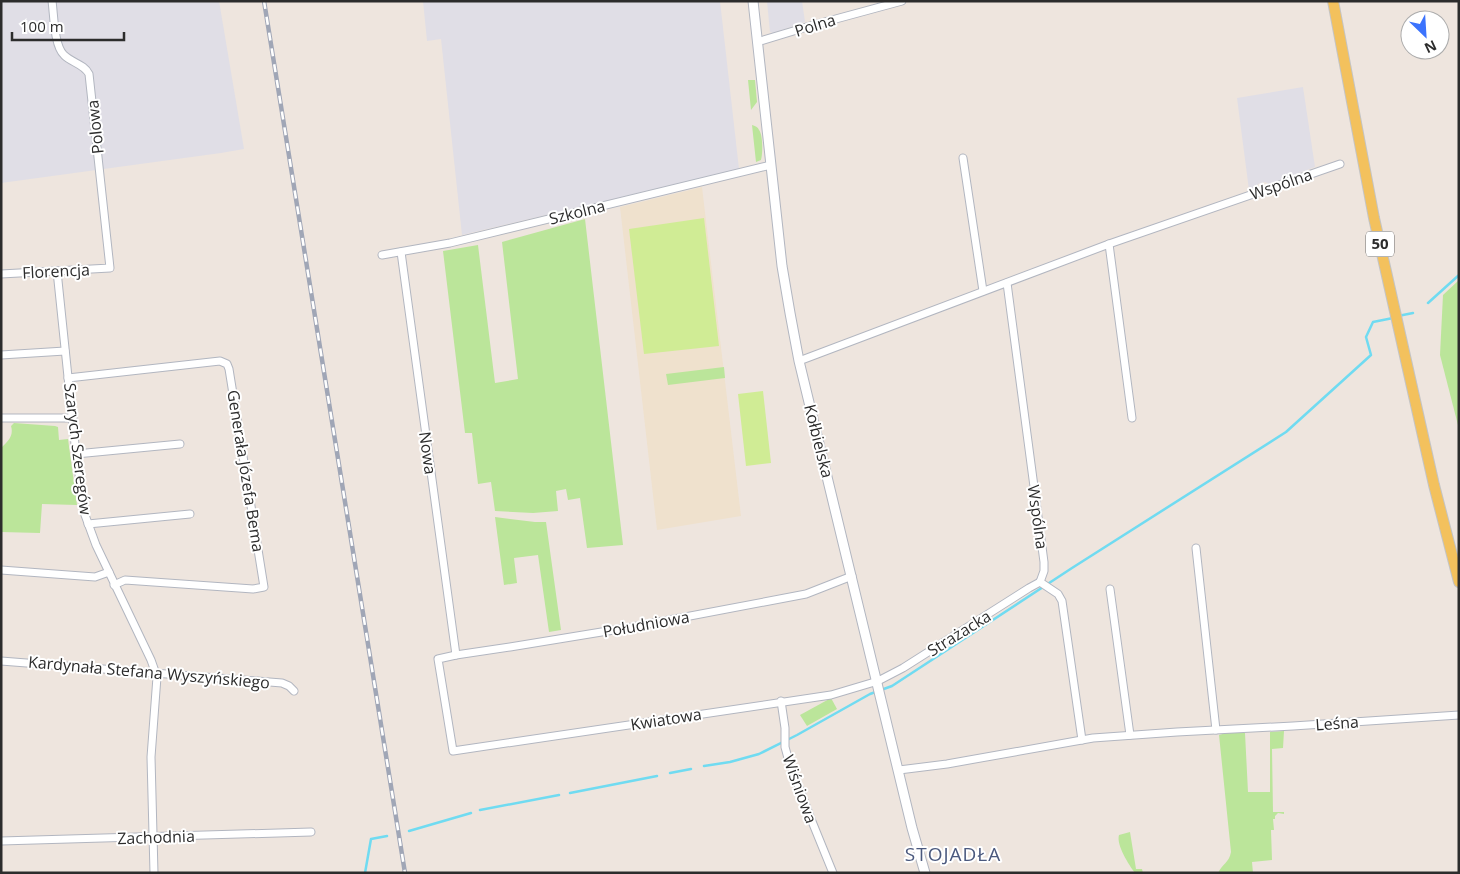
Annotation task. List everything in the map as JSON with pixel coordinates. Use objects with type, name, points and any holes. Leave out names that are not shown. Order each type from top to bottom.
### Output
[{"type":"main road","name":"50","points":[[1333,1],[1374,218],[1432,476],[1459,582]]},
{"type":"street","name":"Polowa","points":[[52,1],[58,48],[66,58],[86,69],[89,74],[110,268]]},
{"type":"street","name":"Kołbielska","points":[[753,1],[782,266],[799,361],[925,873]]},
{"type":"street","name":"Polna","points":[[757,42],[902,1]]},
{"type":"street","points":[[963,158],[983,291]]},
{"type":"street","name":"Szkolna","points":[[382,255],[450,244],[771,164]]},
{"type":"street","name":"Wspólna","points":[[799,361],[1109,244],[1340,164]]},
{"type":"street","points":[[1109,244],[1132,418]]},
{"type":"street","name":"Nowa","points":[[400,252],[456,655]]},
{"type":"street","name":"Florencja","points":[[1,274],[110,268]]},
{"type":"street","name":"Szarych Szeregów","points":[[57,271],[76,454],[88,524],[114,585],[151,660],[155,673]]},
{"type":"street","name":"Wspólna","points":[[1007,282],[1044,562],[1043,584]]},
{"type":"street","points":[[1,355],[65,351]]},
{"type":"street","name":"Generała Józefa Bema","points":[[68,378],[220,361],[227,364],[229,369],[264,587],[253,589],[125,580],[114,585]]},
{"type":"street","points":[[1,418],[73,418]]},
{"type":"street","points":[[76,454],[180,444]]},
{"type":"street","points":[[88,524],[190,514]]},
{"type":"street","points":[[1196,548],[1216,730]]},
{"type":"street","points":[[1,570],[96,577],[109,572]]},
{"type":"street","name":"Południowa","points":[[453,751],[438,659],[632,627],[806,594],[852,576]]},
{"type":"street","points":[[1043,584],[1058,594],[1062,601],[1082,740]]},
{"type":"street","name":"Strażacka","points":[[879,687],[903,668],[1029,588],[1043,584]]},
{"type":"street","points":[[1110,589],[1130,735]]},
{"type":"street","name":"Kardynała Stefana Wyszyńskiego","points":[[1,661],[282,683],[289,686],[294,692]]},
{"type":"street","points":[[154,873],[150,757],[157,677],[155,673]]},
{"type":"street","name":"Kwiatowa","points":[[453,751],[879,687]]},
{"type":"street","name":"Wiśniowa","points":[[782,702],[785,747],[802,797],[833,873]]},
{"type":"street","name":"Leśna","points":[[899,770],[947,764],[1082,740],[1130,735],[1459,715]]},
{"type":"street","name":"Zachodnia","points":[[1,841],[311,832]]},
{"type":"shaded area","points":[[1,1],[219,1],[244,149],[1,183]]},
{"type":"shaded area","points":[[423,1],[720,1],[739,169],[462,235],[441,39],[427,41]]},
{"type":"shaded area","points":[[767,1],[802,1],[805,22],[773,33],[770,32]]},
{"type":"shaded area","points":[[1303,87],[1315,167],[1269,184],[1265,182],[1258,184],[1256,188],[1249,190],[1237,98]]},
{"type":"shaded area","points":[[702,187],[741,516],[657,530],[620,207]]},
{"type":"green space","points":[[748,80],[755,80],[757,102],[751,110]]},
{"type":"green space","points":[[752,125],[759,129],[762,140],[761,160],[756,162]]},
{"type":"green space","points":[[704,218],[719,346],[644,354],[629,229]]},
{"type":"green space","points":[[585,219],[623,545],[587,548],[580,498],[568,500],[566,489],[556,491],[558,511],[533,513],[495,511],[491,482],[478,484],[472,433],[465,433],[443,251],[478,245],[495,383],[518,379],[502,242]]},
{"type":"green space","points":[[1459,280],[1459,429],[1440,355],[1443,295]]},
{"type":"green space","points":[[724,367],[725,378],[668,385],[666,374]]},
{"type":"green space","points":[[763,391],[771,463],[746,466],[738,394]]},
{"type":"green space","points":[[14,423],[55,426],[58,427],[59,440],[68,439],[77,505],[42,504],[40,533],[1,532],[1,448],[10,438],[12,433],[11,426]]},
{"type":"green space","points":[[495,517],[546,522],[561,630],[549,632],[538,555],[514,558],[517,583],[504,585]]},
{"type":"green space","points":[[831,698],[837,709],[807,726],[800,715]]},
{"type":"green space","points":[[1284,731],[1283,748],[1272,749],[1273,812],[1284,812],[1284,814],[1278,813],[1275,819],[1273,819],[1274,830],[1271,830],[1272,860],[1252,862],[1253,873],[1218,873],[1229,859],[1231,852],[1219,735],[1245,733],[1248,792],[1270,792],[1270,732]]},
{"type":"green space","points":[[1130,832],[1136,869],[1142,869],[1143,873],[1135,873],[1119,844],[1119,835]]},
{"type":"waterway","points":[[1428,303],[1459,275]]},
{"type":"waterway","points":[[1398,316],[1413,313]]},
{"type":"waterway","points":[[704,766],[730,762],[759,754],[870,694],[892,686],[1072,568],[1286,432],[1371,355],[1366,337],[1373,322],[1393,318]]},
{"type":"waterway","points":[[670,773],[691,769]]},
{"type":"waterway","points":[[570,793],[657,776]]},
{"type":"waterway","points":[[480,810],[559,795]]},
{"type":"waterway","points":[[409,831],[471,813]]},
{"type":"waterway","points":[[365,873],[371,839],[387,836]]},
{"type":"railway","points":[[264,1],[405,873]]},
{"type":"district","name":"STOJADŁA","points":[[953,854]]}]
